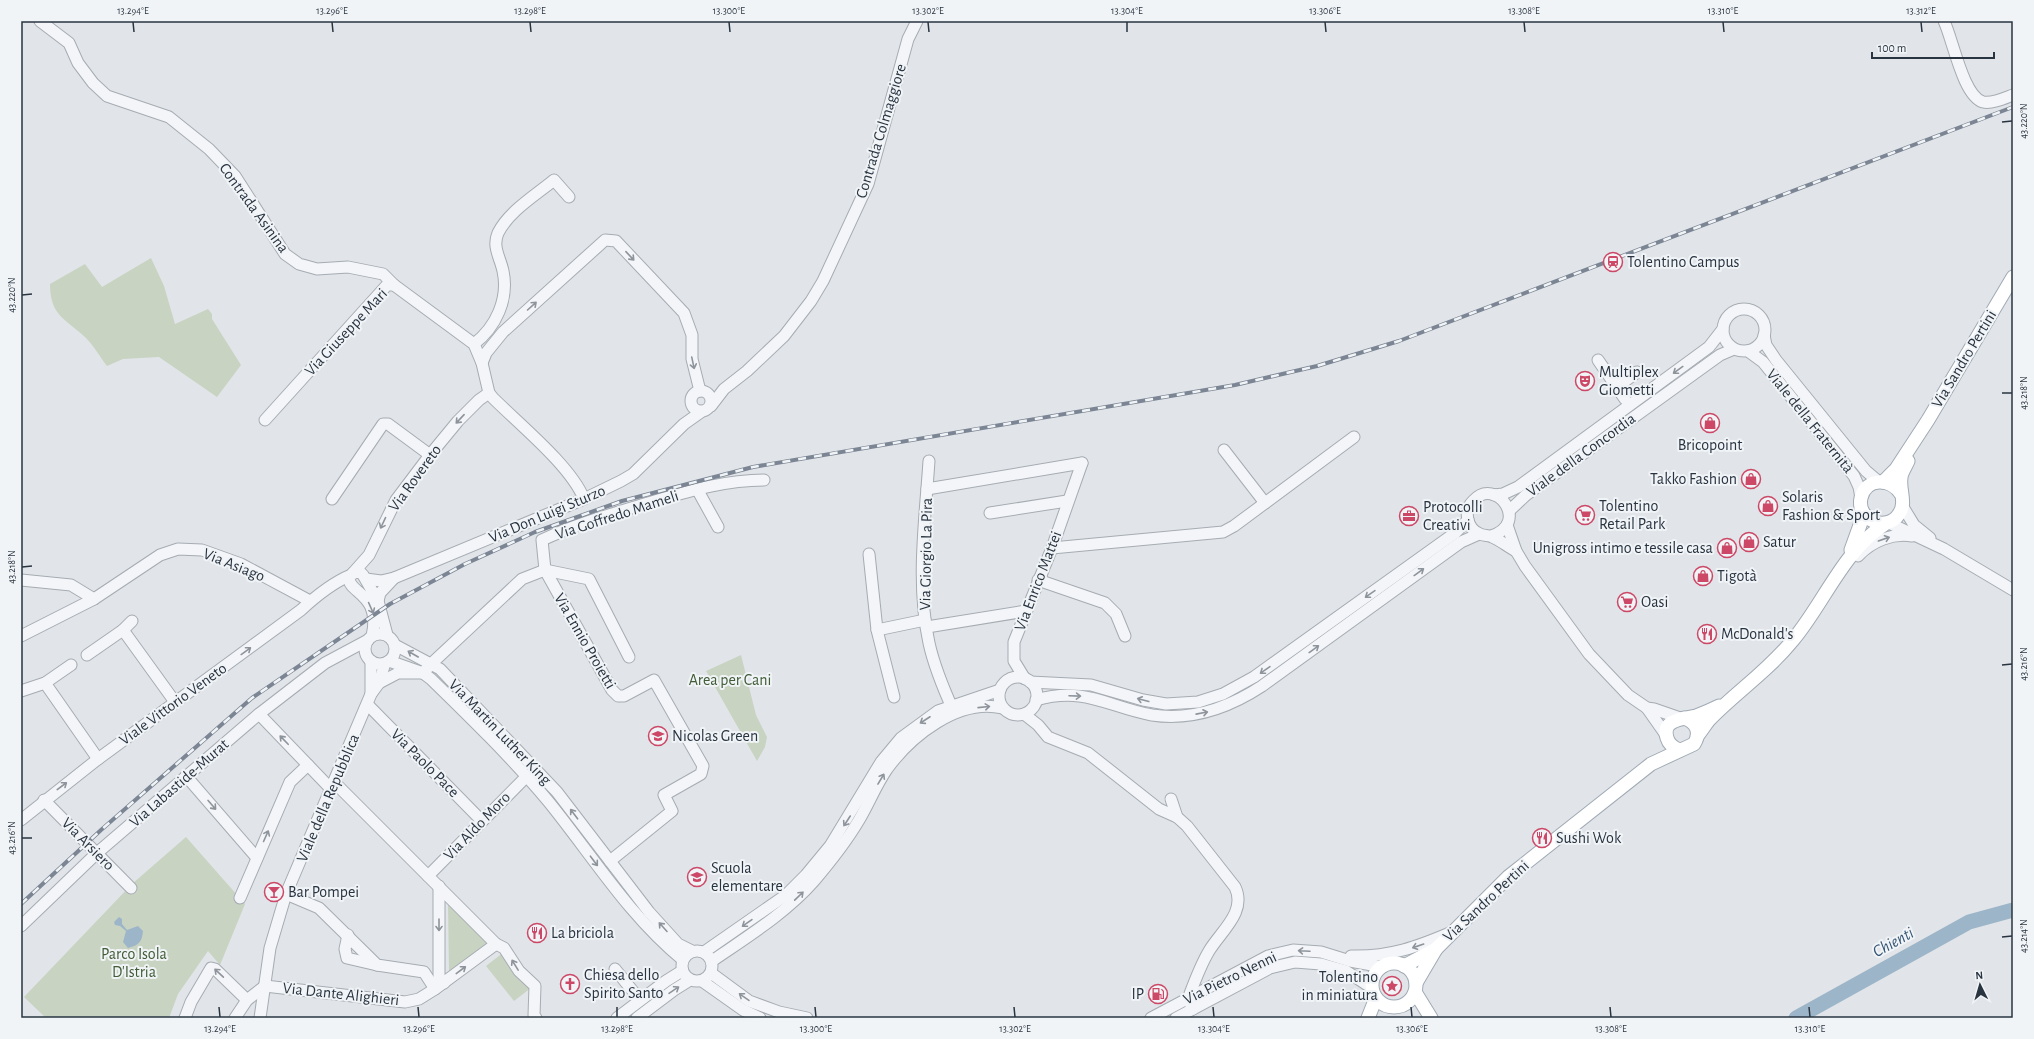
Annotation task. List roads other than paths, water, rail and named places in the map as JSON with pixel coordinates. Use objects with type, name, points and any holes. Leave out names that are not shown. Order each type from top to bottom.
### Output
[{"type":"main road","name":"Via Sandro Pertini","points":[[1861,498],[1868,487],[1881,482],[1896,470],[1928,420],[2013,278]]},
{"type":"main road","name":"Via Sandro Pertini","points":[[1415,988],[1436,949],[1508,877],[1650,764],[1680,750],[1686,750],[1694,744],[1707,722],[1767,669],[1792,641],[1834,582],[1848,559],[1864,540],[1898,517],[1902,500],[1901,477],[1928,420]]},
{"type":"main road","points":[[1881,482],[1894,485],[1902,500]]},
{"type":"main road","points":[[1861,498],[1861,509],[1864,514],[1873,522],[1887,523]]},
{"type":"main road","name":"Via Sandro Pertini","points":[[1848,559],[1864,514]]},
{"type":"main road","name":"Via Sandro Pertini","points":[[1650,764],[1666,737],[1668,726],[1682,718],[1709,712],[1734,697]]},
{"type":"main road","points":[[1682,718],[1693,722],[1696,726],[1698,735]]},
{"type":"main road","points":[[1666,737],[1672,746],[1680,750]]},
{"type":"main road","name":"Via Sandro Pertini","points":[[1404,966],[1436,949]]},
{"type":"main road","points":[[1368,1018],[1374,993],[1374,976],[1383,967],[1393,964],[1404,966],[1410,970],[1415,988],[1431,1018]]},
{"type":"main road","points":[[1372,1018],[1412,998],[1415,988]]},
{"type":"main road","points":[[1374,993],[1385,1005],[1396,1006],[1431,1018]]},
{"type":"street","name":"Contrada Asinina","points":[[40,21],[69,43],[78,63],[93,83],[107,96],[169,117],[209,149],[235,176],[285,254],[300,264],[317,269],[348,267],[383,274],[394,284]]},
{"type":"street","name":"Contrada Colmaggiore","points":[[822,283],[868,184],[908,38],[917,21]]},
{"type":"street","points":[[1944,21],[1951,37],[1967,87],[1976,98],[1989,103],[2013,95]]},
{"type":"street","points":[[503,332],[500,313],[504,279],[495,244],[498,233],[511,215],[554,180],[569,197]]},
{"type":"street","points":[[482,363],[486,353],[503,332],[604,240],[616,242],[684,313],[692,335],[692,359],[703,391],[710,396],[711,406]]},
{"type":"street","name":"Via Don Luigi Sturzo","points":[[696,409],[707,410],[724,389],[747,371],[784,336],[811,301],[822,283]]},
{"type":"street","name":"Via Giuseppe Mari","points":[[265,420],[387,285],[394,284],[474,344]]},
{"type":"street","points":[[1479,534],[1470,525],[1468,520],[1469,507],[1472,502],[1482,495],[1503,494],[1518,487],[1709,347],[1723,329],[1728,316],[1733,312],[1745,309],[1756,313],[1761,317],[1764,323],[1764,335],[1758,345],[1748,350],[1734,349],[1726,341],[1723,329]]},
{"type":"street","points":[[500,313],[484,336],[474,344],[482,363],[489,393],[549,453],[573,480],[584,499]]},
{"type":"street","points":[[492,324],[495,331],[503,332]]},
{"type":"street","name":"Viale della Fraternità","points":[[1764,335],[1766,345],[1776,360],[1866,471],[1881,482]]},
{"type":"street","name":"Viale della Concordia","points":[[1509,511],[1526,495],[1720,354],[1734,349]]},
{"type":"street","name":"Viale della Fraternità","points":[[1748,350],[1763,362],[1854,476],[1859,487],[1861,498]]},
{"type":"street","points":[[1598,360],[1623,385],[1626,399]]},
{"type":"street","points":[[1623,385],[1637,372]]},
{"type":"street","points":[[703,391],[724,389]]},
{"type":"street","name":"Via Don Luigi Sturzo","points":[[696,409],[692,396],[703,391]]},
{"type":"street","name":"Via Rovereto","points":[[352,574],[369,555],[396,500],[430,455],[458,421],[478,400],[489,393]]},
{"type":"street","name":"Via Don Luigi Sturzo","points":[[366,579],[381,581],[394,578],[584,499],[633,474],[684,424],[696,409]]},
{"type":"street","points":[[332,499],[383,424],[388,424],[430,455]]},
{"type":"street","points":[[1052,548],[1223,532],[1234,526],[1354,437]]},
{"type":"street","points":[[1224,450],[1265,503]]},
{"type":"street","name":"Via Giorgio La Pira","points":[[929,461],[923,576],[926,624],[934,662],[953,710]]},
{"type":"street","name":"Via Enrico Mattei","points":[[927,489],[1082,463],[1067,501],[1052,548],[1014,642],[1014,661],[1007,681]]},
{"type":"street","name":"Via Goffredo Mameli","points":[[545,570],[542,540],[570,527],[697,489],[740,480],[764,480]]},
{"type":"street","name":"Via Goffredo Mameli","points":[[697,489],[718,527]]},
{"type":"street","points":[[1494,495],[1504,501],[1509,511],[1507,525],[1516,552],[1589,654],[1628,695],[1647,708],[1666,737]]},
{"type":"street","points":[[1902,500],[1914,525],[1944,549]]},
{"type":"street","name":"Via Enrico Mattei","points":[[990,514],[1067,501]]},
{"type":"street","points":[[1002,708],[998,697],[1000,690],[1007,681],[1014,678],[1028,681],[1091,685],[1143,700],[1166,704],[1193,702],[1223,694],[1266,669],[1455,533],[1468,520]]},
{"type":"street","points":[[1887,523],[1944,549],[2013,590]]},
{"type":"street","points":[[1491,536],[1497,534],[1507,525]]},
{"type":"street","points":[[953,710],[995,706],[1012,714],[1024,714],[1030,710],[1036,702],[1056,696],[1093,697],[1141,712],[1164,716],[1192,715],[1230,704],[1262,686],[1461,542],[1479,534],[1491,536],[1516,552]]},
{"type":"street","points":[[1834,582],[1861,553],[1873,543],[1900,535],[1917,537]]},
{"type":"street","name":"Via Asiago","points":[[21,636],[94,599],[160,555],[178,549],[202,550],[241,564],[310,601]]},
{"type":"street","points":[[869,554],[877,630],[894,697]]},
{"type":"street","points":[[423,674],[431,664],[522,579],[545,570],[589,579],[629,657]]},
{"type":"street","name":"Via Ennio Proietti","points":[[545,570],[615,693],[618,696],[624,696],[654,680],[702,764],[703,771],[701,774],[664,795],[672,811],[610,861]]},
{"type":"street","points":[[347,652],[369,659],[376,663],[387,662],[394,653],[395,645],[387,635],[378,601],[366,579],[360,572],[352,574],[349,581],[352,588]]},
{"type":"street","name":"Viale Vittorio Veneto","points":[[22,818],[98,759],[301,610],[326,589],[352,574]]},
{"type":"street","name":"Via Don Luigi Sturzo","points":[[378,601],[380,593],[394,578]]},
{"type":"street","points":[[21,580],[71,585],[94,599]]},
{"type":"street","points":[[1038,580],[1105,603],[1116,614],[1125,636]]},
{"type":"street","points":[[326,589],[346,587],[352,588],[366,597],[375,619],[370,638],[365,648],[369,659]]},
{"type":"street","points":[[877,630],[1026,611]]},
{"type":"street","points":[[86,655],[123,630],[132,621]]},
{"type":"street","points":[[123,630],[175,702]]},
{"type":"street","points":[[370,638],[380,634],[387,635]]},
{"type":"street","name":"Via Labastide-Murat","points":[[21,926],[97,854],[259,714],[325,663],[370,638]]},
{"type":"street","name":"Via Martin Luther King","points":[[395,645],[440,669],[557,792],[654,917],[678,944],[692,951]]},
{"type":"street","name":"Viale della Repubblica","points":[[369,659],[370,699]]},
{"type":"street","points":[[1014,661],[1036,692],[1038,725]]},
{"type":"street","name":"Via Martin Luther King","points":[[387,662],[423,674],[431,679],[471,718],[547,800],[638,918],[682,965]]},
{"type":"street","name":"Viale della Repubblica","points":[[260,1018],[270,948],[286,894],[387,662]]},
{"type":"street","points":[[21,691],[45,683],[71,665]]},
{"type":"street","name":"Viale della Repubblica","points":[[379,683],[398,673],[423,674]]},
{"type":"street","points":[[45,683],[98,759]]},
{"type":"street","points":[[712,962],[764,918],[813,882],[838,854],[888,769],[908,745],[953,710],[1000,690]]},
{"type":"street","name":"Via Paolo Pace","points":[[370,699],[482,821]]},
{"type":"street","points":[[1647,708],[1682,718]]},
{"type":"street","points":[[259,714],[308,765],[333,786],[428,876],[496,944],[504,948],[519,971],[535,986],[534,1015],[536,1018]]},
{"type":"street","points":[[1024,714],[1038,725],[1048,737],[1088,753],[1159,809],[1177,817],[1187,826],[1216,862],[1239,895],[1239,904],[1231,922],[1209,950],[1196,975],[1188,999],[1193,1009]]},
{"type":"street","points":[[240,898],[290,782],[308,765]]},
{"type":"street","points":[[186,776],[257,858]]},
{"type":"street","name":"Via Aldo Moro","points":[[428,876],[526,776]]},
{"type":"street","points":[[1171,799],[1177,817]]},
{"type":"street","name":"Via Arsiero","points":[[44,800],[131,888]]},
{"type":"street","points":[[580,842],[590,835]]},
{"type":"street","points":[[438,886],[439,986]]},
{"type":"street","points":[[286,894],[319,908],[377,964]]},
{"type":"street","points":[[617,1018],[682,965],[692,951],[704,952],[764,918]]},
{"type":"street","points":[[1332,955],[1381,956],[1422,945],[1454,931]]},
{"type":"street","points":[[348,935],[344,949],[347,958],[424,972],[439,986]]},
{"type":"street","name":"Via Dante Alighieri","points":[[265,986],[394,1002],[419,999],[496,944]]},
{"type":"street","name":"Via Pietro Nenni","points":[[1151,1018],[1268,956],[1293,950],[1321,952],[1383,967]]},
{"type":"street","points":[[702,981],[711,973],[712,962],[704,952]]},
{"type":"street","name":"Via Pietro Nenni","points":[[1176,1018],[1270,968],[1295,962],[1321,964],[1346,971],[1374,993]]},
{"type":"street","points":[[682,965],[690,980]]},
{"type":"street","points":[[185,1018],[211,968],[215,968],[247,1000]]},
{"type":"street","points":[[615,969],[640,1000]]},
{"type":"street","points":[[711,973],[749,1001],[807,1018]]},
{"type":"street","points":[[1236,974],[1242,984]]},
{"type":"street","points":[[637,1018],[690,980],[702,981],[743,1010],[758,1018],[762,1006]]},
{"type":"street","points":[[235,1018],[247,1000],[265,986]]},
{"type":"water","points":[[119,917],[122,919],[122,924],[127,930],[138,926],[143,931],[141,940],[135,946],[128,948],[123,942],[126,931],[120,926],[115,925],[114,922]]},
{"type":"waterway","name":"Chienti","points":[[1796,1018],[1969,922],[2013,910]]},
{"type":"railway","points":[[21,904],[101,830],[252,698],[390,604],[465,564],[535,532],[622,501],[753,467],[1235,385],[1317,366],[1399,341],[2013,107]]},
{"type":"place","name":"Tolentino Campus","points":[[1613,262]]},
{"type":"place","name":"Multiplex Giometti","points":[[1585,381]]},
{"type":"place","name":"Bricopoint","points":[[1710,423]]},
{"type":"place","name":"Takko Fashion","points":[[1751,479]]},
{"type":"place","name":"Solaris Fashion & Sport","points":[[1768,506]]},
{"type":"place","name":"Tolentino Retail Park","points":[[1585,515]]},
{"type":"place","name":"Protocolli Creativi","points":[[1409,516]]},
{"type":"place","name":"Satur","points":[[1749,542]]},
{"type":"place","name":"Unigross intimo e tessile casa","points":[[1727,548]]},
{"type":"place","name":"Tigotà","points":[[1703,576]]},
{"type":"place","name":"Oasi","points":[[1627,602]]},
{"type":"place","name":"McDonald's","points":[[1707,634]]},
{"type":"place","name":"Nicolas Green","points":[[658,736]]},
{"type":"place","name":"Sushi Wok","points":[[1542,838]]},
{"type":"place","name":"Scuola elementare","points":[[697,877]]},
{"type":"place","name":"Bar Pompei","points":[[274,892]]},
{"type":"place","name":"La briciola","points":[[537,933]]},
{"type":"place","name":"Chiesa dello Spirito Santo","points":[[570,984]]},
{"type":"place","name":"Tolentino in miniatura","points":[[1392,986]]},
{"type":"place","name":"IP","points":[[1158,994]]},
{"type":"park label","name":"Area per Cani","points":[[730,680]]},
{"type":"park label","name":"Parco Isola D'Istria","points":[[134,963]]}]
